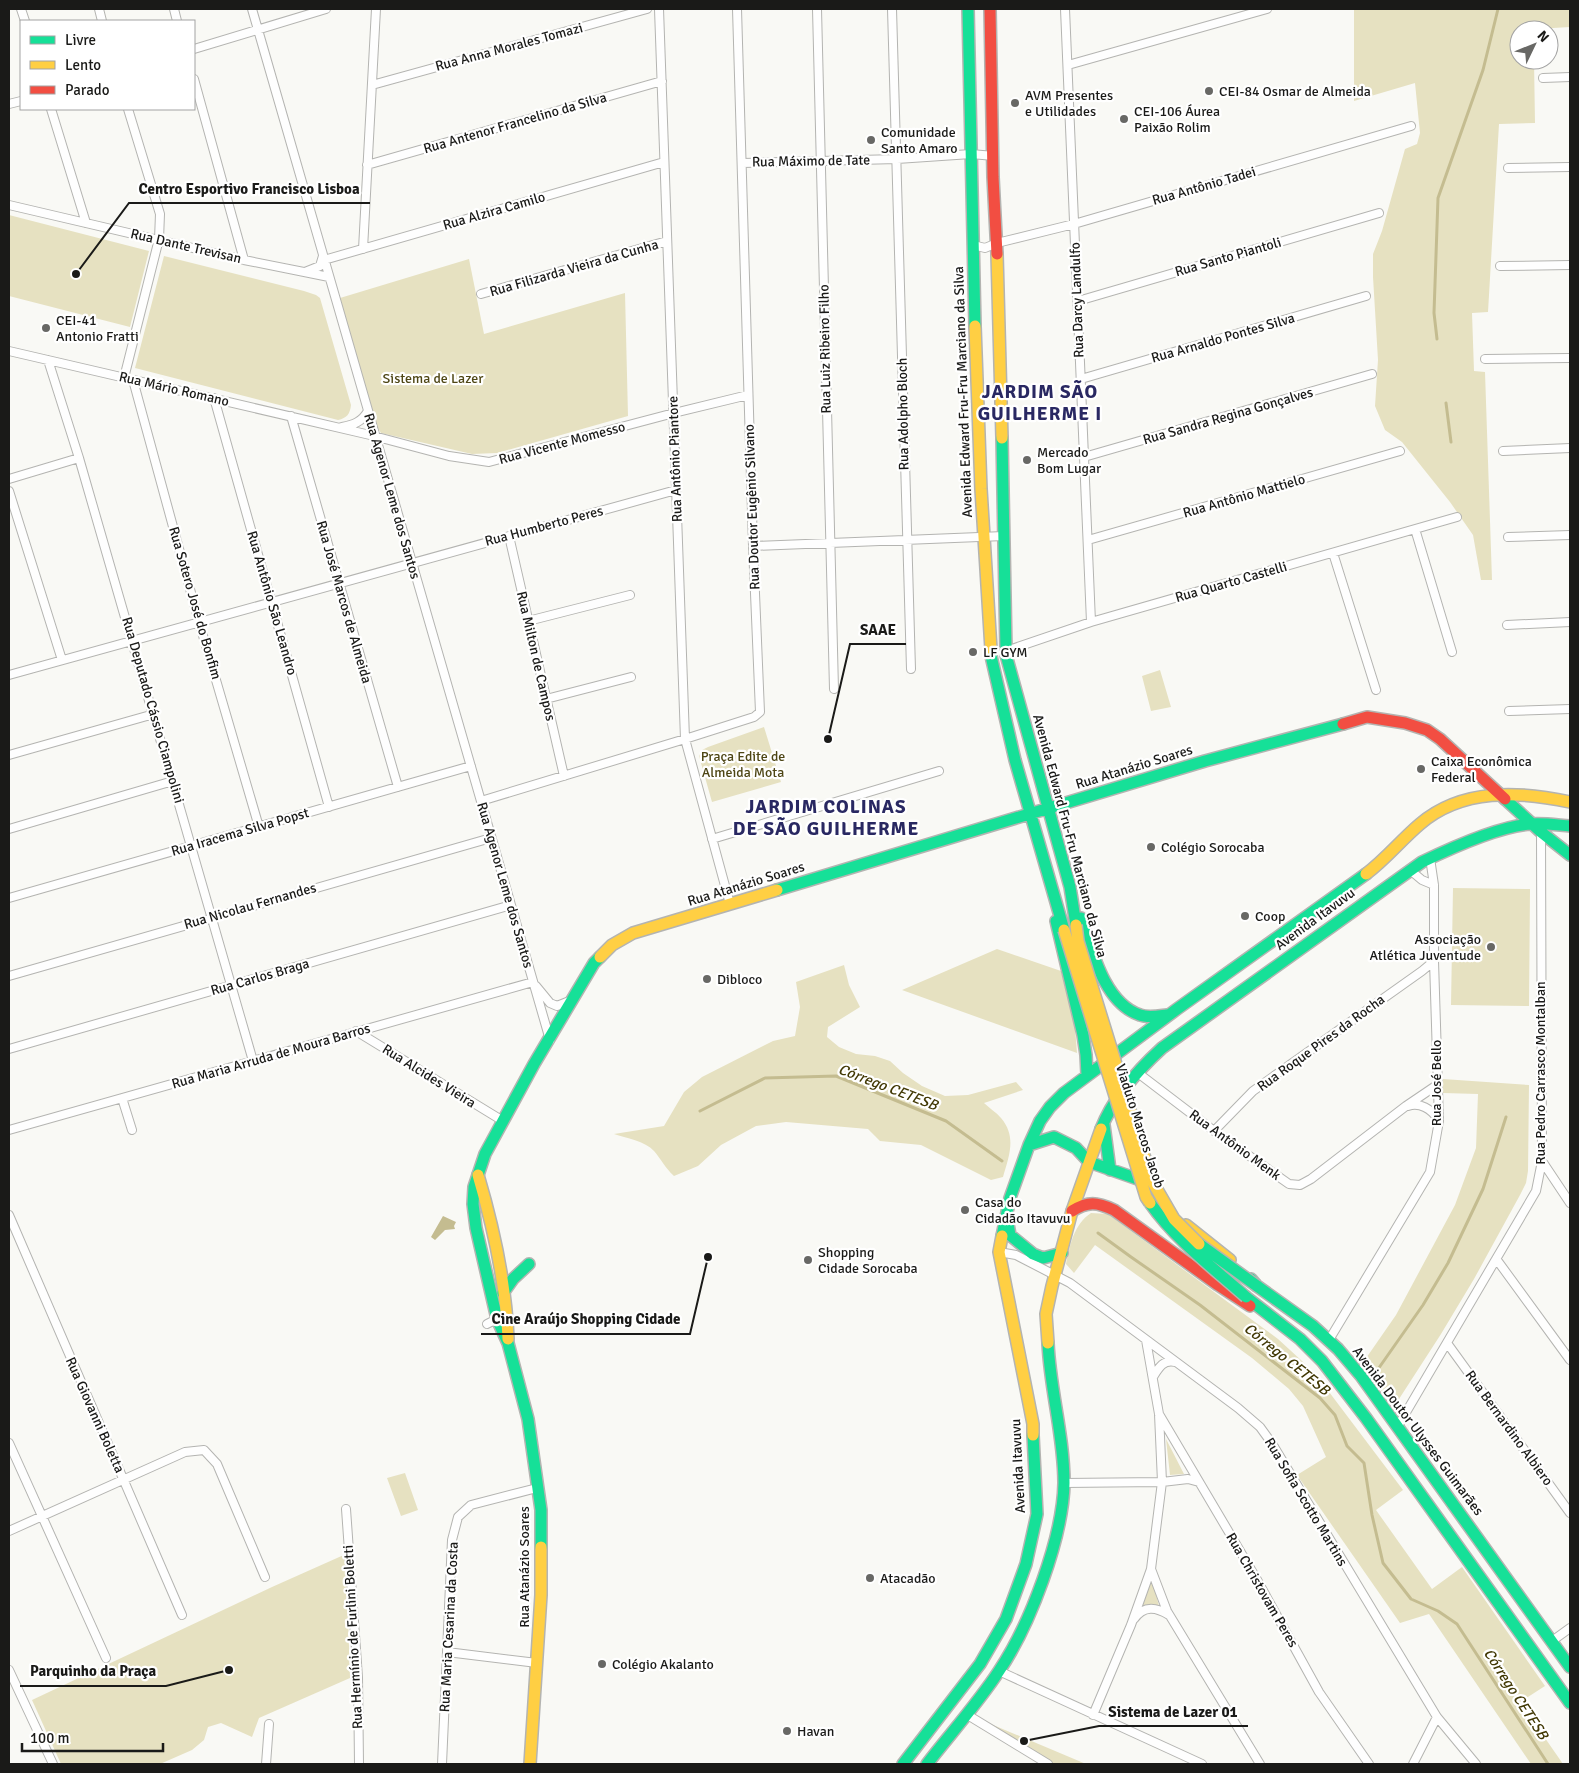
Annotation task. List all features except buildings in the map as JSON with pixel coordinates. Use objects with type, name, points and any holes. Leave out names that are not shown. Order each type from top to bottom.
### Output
[{"type":"main road","name":"Avenida Edward Fru-Fru Marciano da Silva","points":[[968,9],[982,538],[991,652],[998,691],[1030,814],[1064,930]]},
{"type":"main road","name":"Avenida Edward Fru-Fru Marciano da Silva","points":[[990,9],[1006,652],[1070,887],[1076,925],[1117,1052]]},
{"type":"main road","points":[[991,652],[993,646],[998,644],[1003,645],[1006,652]]},
{"type":"main road","name":"Rua Atanázio Soares","points":[[508,1343],[492,1322],[476,1228],[474,1187],[485,1154],[534,1064],[594,963],[612,945],[633,933],[1205,761],[1367,717],[1405,723],[1427,730],[1440,739],[1536,828],[1570,855]]},
{"type":"main road","name":"Avenida Itavuvu","points":[[906,1762],[975,1670],[1006,1619],[1026,1564],[1037,1514],[1033,1424],[999,1252],[1010,1198],[1029,1145],[1050,1107],[1064,1093],[1117,1052],[1373,869],[1416,826],[1431,816],[1443,809],[1486,795],[1538,795],[1570,802]]},
{"type":"main road","name":"Avenida Itavuvu","points":[[927,1764],[999,1671],[1024,1627],[1046,1570],[1059,1524],[1064,1483],[1060,1418],[1049,1372],[1046,1314],[1072,1211],[1104,1122],[1113,1106],[1138,1073],[1162,1048],[1410,870],[1430,858],[1510,827],[1570,826]]},
{"type":"main road","points":[[1070,887],[1101,974],[1114,994],[1127,1008],[1140,1014],[1153,1017],[1169,1014]]},
{"type":"main road","points":[[1057,904],[1055,916],[1083,1036],[1087,1076]]},
{"type":"main road","name":"Viaduto Marcos Jacob","points":[[1076,925],[1078,940],[1152,1181],[1174,1219],[1200,1245],[1257,1286]]},
{"type":"main road","name":"Viaduto Marcos Jacob","points":[[1064,930],[1146,1197],[1163,1221],[1190,1248],[1246,1297],[1300,1339]]},
{"type":"main road","name":"Avenida Itavuvu","points":[[1113,1106],[1118,1090],[1120,1071],[1117,1052]]},
{"type":"main road","points":[[1104,1122],[1110,1170]]},
{"type":"main road","points":[[1029,1145],[1041,1140],[1054,1138],[1076,1148],[1089,1162]]},
{"type":"main road","points":[[1076,1148],[1081,1160],[1081,1184]]},
{"type":"main road","name":"Avenida Doutor Ulysses Guimarães","points":[[1089,1162],[1150,1184],[1184,1224],[1240,1269],[1257,1286],[1313,1326],[1329,1340],[1361,1376],[1398,1426],[1570,1666]]},
{"type":"main road","name":"Rua Atanázio Soares","points":[[478,1175],[485,1196],[499,1263],[508,1320],[508,1343],[528,1419],[540,1510],[542,1562],[530,1764]]},
{"type":"main road","points":[[1072,1211],[1086,1202],[1101,1203],[1114,1210],[1218,1286],[1300,1339],[1322,1361],[1361,1411],[1570,1703]]},
{"type":"main road","points":[[1007,1215],[1010,1236],[1019,1245],[1042,1258],[1062,1253]]},
{"type":"main road","points":[[480,1244],[488,1258],[499,1263]]},
{"type":"main road","points":[[504,1293],[514,1279],[529,1264]]},
{"type":"main road","points":[[975,1670],[987,1668],[999,1671]]},
{"type":"street","name":"Rua Agenor Leme dos Santos","points":[[252,9],[550,1040]]},
{"type":"street","points":[[195,49],[326,9]]},
{"type":"street","points":[[363,249],[376,9]]},
{"type":"street","name":"Rua Anna Morales Tomazi","points":[[372,85],[634,11],[647,9]]},
{"type":"street","name":"Rua Antônio Piantore","points":[[659,9],[685,740],[730,904]]},
{"type":"street","name":"Rua Doutor Eugênio Silvano","points":[[481,801],[685,740],[754,717],[760,712],[748,395],[737,9]]},
{"type":"street","name":"Rua Luiz Ribeiro Filho","points":[[817,9],[834,689]]},
{"type":"street","name":"Rua Adolpho Bloch","points":[[892,9],[911,669]]},
{"type":"street","name":"Rua Darcy Landulfo","points":[[1065,9],[1091,622]]},
{"type":"street","points":[[1068,65],[1267,9]]},
{"type":"street","points":[[1543,78],[1570,77]]},
{"type":"street","name":"Rua Antenor Francelino da Silva","points":[[367,166],[662,81]]},
{"type":"street","points":[[195,83],[244,260]]},
{"type":"street","points":[[51,110],[86,223]]},
{"type":"street","points":[[124,378],[159,239],[160,214],[128,110]]},
{"type":"street","name":"Rua Antônio Tadei","points":[[996,243],[1074,224],[1411,126]]},
{"type":"street","points":[[971,154],[994,156]]},
{"type":"street","name":"Rua Máximo de Tate","points":[[742,163],[897,159],[971,154]]},
{"type":"street","name":"Rua Alzira Camilo","points":[[324,257],[363,249],[664,162]]},
{"type":"street","points":[[1508,168],[1570,167]]},
{"type":"street","name":"Rua Dante Trevisan","points":[[9,205],[244,260],[330,278]]},
{"type":"street","name":"Rua Santo Piantoli","points":[[1078,301],[1379,214]]},
{"type":"street","name":"Rua Filizarda Vieira da Cunha","points":[[481,294],[667,241]]},
{"type":"street","points":[[973,245],[985,248],[996,243]]},
{"type":"street","points":[[305,272],[320,266],[324,257]]},
{"type":"street","points":[[1500,266],[1570,265]]},
{"type":"street","name":"Rua Arnaldo Pontes Silva","points":[[1081,379],[1366,296]]},
{"type":"street","name":"Rua Mário Romano","points":[[9,351],[375,436]]},
{"type":"street","points":[[1485,359],[1570,358]]},
{"type":"street","name":"Rua Deputado Cássio Ciampolini","points":[[48,360],[133,640],[253,1061]]},
{"type":"street","name":"Rua Sandra Regina Gonçalves","points":[[1084,457],[1372,374]]},
{"type":"street","name":"Rua Sotero José do Bonfim","points":[[133,380],[259,827]]},
{"type":"street","name":"Rua Vicente Momesso","points":[[375,436],[449,456],[489,462],[748,395]]},
{"type":"street","name":"Rua Antônio São Leandro","points":[[214,398],[329,807]]},
{"type":"street","points":[[340,428],[357,423],[364,418],[368,411]]},
{"type":"street","name":"Rua José Marcos de Almeida","points":[[291,416],[398,787]]},
{"type":"street","points":[[1503,451],[1570,448]]},
{"type":"street","name":"Rua Antônio Mattielo","points":[[1088,540],[1400,451]]},
{"type":"street","points":[[9,479],[79,458]]},
{"type":"street","name":"Rua Humberto Peres","points":[[9,674],[676,490]]},
{"type":"street","points":[[9,491],[62,660]]},
{"type":"street","name":"Rua Quarto Castelli","points":[[1006,652],[1091,622],[1457,517]]},
{"type":"street","points":[[1415,529],[1452,652]]},
{"type":"street","name":"Rua Milton de Campos","points":[[509,536],[564,776]]},
{"type":"street","points":[[753,546],[1004,536]]},
{"type":"street","points":[[1508,537],[1570,536]]},
{"type":"street","points":[[1334,553],[1376,690]]},
{"type":"street","points":[[528,621],[630,595]]},
{"type":"street","points":[[1507,625],[1570,622]]},
{"type":"street","points":[[546,699],[631,677]]},
{"type":"street","points":[[1509,711],[1570,709]]},
{"type":"street","points":[[9,755],[154,714]]},
{"type":"street","name":"Rua Iracema Silva Popst","points":[[9,898],[471,766]]},
{"type":"street","points":[[712,839],[939,771]]},
{"type":"street","points":[[9,829],[173,781]]},
{"type":"street","name":"Rua Pedro Carrasco Montalban","points":[[1398,1426],[1536,1191],[1542,1161],[1536,828]]},
{"type":"street","name":"Rua Nicolau Fernandes","points":[[9,976],[491,838]]},
{"type":"street","name":"Rua José Bello","points":[[1329,1340],[1430,1172],[1439,1121],[1434,960],[1434,886],[1430,858]]},
{"type":"street","points":[[1410,870],[1422,880],[1434,886]]},
{"type":"street","name":"Rua Carlos Braga","points":[[9,1049],[511,905]]},
{"type":"street","name":"Rua Roque Pires da Rocha","points":[[1214,1131],[1253,1091],[1422,971],[1434,960]]},
{"type":"street","name":"Rua Agenor Leme dos Santos","points":[[533,982],[550,1003],[557,1006],[572,1000]]},
{"type":"street","name":"Rua Maria Arruda de Moura Barros","points":[[9,1130],[533,982]]},
{"type":"street","name":"Rua Alcides Vieira","points":[[356,1031],[503,1121]]},
{"type":"street","name":"Rua Antônio Menk","points":[[1138,1073],[1214,1131],[1289,1184],[1300,1185],[1437,1085]]},
{"type":"street","points":[[122,1098],[132,1130]]},
{"type":"street","points":[[1406,1106],[1412,1104],[1422,1106],[1432,1111],[1439,1121]]},
{"type":"street","points":[[1542,1161],[1570,1202]]},
{"type":"street","name":"Rua Giovanni Boletta","points":[[9,1215],[10,1226],[182,1615]]},
{"type":"street","points":[[999,1252],[1016,1255],[1055,1275]]},
{"type":"street","points":[[1497,1260],[1570,1360]]},
{"type":"street","name":"Rua Sofia Scotto Martins","points":[[1055,1275],[1070,1283],[1238,1408],[1260,1427],[1273,1445],[1437,1716],[1476,1764]]},
{"type":"street","points":[[1093,1714],[1131,1625],[1151,1569],[1162,1482],[1158,1414],[1146,1340]]},
{"type":"street","name":"Rua Bernardino Albiero","points":[[1448,1343],[1570,1513]]},
{"type":"street","points":[[1153,1377],[1164,1363],[1176,1362]]},
{"type":"street","name":"Rua Christovam Peres","points":[[1158,1414],[1256,1578],[1319,1692],[1369,1764]]},
{"type":"street","points":[[9,1443],[106,1658]]},
{"type":"street","points":[[9,1531],[185,1452],[204,1450],[217,1464],[265,1577]]},
{"type":"street","points":[[1064,1483],[1162,1482],[1188,1479],[1199,1482]]},
{"type":"street","name":"Rua Maria Cesarina da Costa","points":[[442,1764],[452,1540],[458,1517],[471,1505],[538,1488]]},
{"type":"street","name":"Rua Hermínio de Furlini Boletti","points":[[346,1509],[358,1677],[359,1764]]},
{"type":"street","points":[[1151,1569],[1170,1616],[1260,1764]]},
{"type":"street","points":[[1131,1625],[1138,1614],[1145,1609],[1159,1609],[1170,1616]]},
{"type":"street","points":[[1552,1641],[1570,1628]]},
{"type":"street","points":[[447,1652],[537,1662]]},
{"type":"street","points":[[9,1670],[53,1764]]},
{"type":"street","points":[[999,1671],[1202,1764]]},
{"type":"street","points":[[966,1714],[1048,1764]]},
{"type":"street","points":[[1413,1764],[1437,1716]]},
{"type":"street","points":[[266,1764],[270,1724]]},
{"type":"street","points":[[1254,1753],[1254,1764]]},
{"type":"green space","points":[[1354,9],[1570,9],[1570,27],[1559,28],[1559,20],[1509,20],[1509,70],[1534,70],[1535,123],[1499,124],[1488,312],[1472,313],[1474,371],[1485,372],[1492,580],[1481,580],[1473,535],[1450,502],[1402,442],[1385,430],[1375,406],[1378,360],[1373,254],[1382,231],[1405,149],[1417,144],[1420,133],[1415,83],[1354,101]]},
{"type":"green space","points":[[9,215],[149,251],[130,327],[9,296]]},
{"type":"green space","points":[[164,256],[304,291],[320,298],[351,405],[348,415],[338,420],[135,368]]},
{"type":"green space","name":"Sistema de Lazer","points":[[469,259],[484,334],[625,293],[628,416],[497,453],[472,454],[381,433],[377,427],[340,298]]},
{"type":"green space","points":[[1160,670],[1171,707],[1151,711],[1142,676]]},
{"type":"green space","name":"Praça Edite de Almeida Mota","points":[[764,727],[781,782],[712,802],[699,756],[702,750]]},
{"type":"green space","name":"Associação Atlética Juventude","points":[[1453,888],[1530,889],[1529,1006],[1451,1005]]},
{"type":"green space","points":[[997,949],[1061,971],[1075,1027],[1077,1053],[902,990]]},
{"type":"green space","points":[[844,965],[849,985],[860,1007],[828,1027],[827,1037],[839,1047],[856,1054],[875,1056],[890,1061],[922,1086],[945,1096],[968,1095],[1016,1082],[1023,1090],[984,1103],[1001,1118],[1009,1132],[1010,1147],[1003,1177],[991,1180],[921,1145],[880,1141],[868,1129],[786,1122],[756,1126],[721,1145],[698,1166],[674,1176],[650,1148],[641,1142],[614,1134],[664,1126],[684,1092],[702,1077],[773,1041],[795,1036],[800,1007],[796,982]]},
{"type":"green space","points":[[1443,1079],[1529,1085],[1528,1171],[1526,1183],[1520,1195],[1474,1279],[1399,1399],[1394,1403],[1390,1403],[1362,1364],[1396,1315],[1455,1205],[1476,1148],[1478,1094],[1443,1093]]},
{"type":"green space","points":[[1091,1213],[1108,1214],[1278,1339],[1314,1372],[1403,1490],[1376,1510],[1432,1589],[1462,1567],[1545,1686],[1520,1702],[1563,1764],[1531,1764],[1429,1614],[1400,1623],[1297,1475],[1326,1457],[1303,1406],[1289,1389],[1252,1358],[1095,1245],[1074,1273],[1066,1264],[1071,1242],[1077,1229],[1080,1223]]},
{"type":"green space","points":[[1166,1439],[1184,1474],[1170,1475]]},
{"type":"green space","points":[[405,1473],[418,1510],[401,1516],[387,1478]]},
{"type":"green space","points":[[346,1554],[350,1678],[259,1718],[252,1737],[221,1723],[208,1727],[204,1740],[192,1750],[160,1764],[61,1764],[32,1700]]},
{"type":"green space","points":[[1152,1579],[1159,1606],[1142,1606]]},
{"type":"green space","points":[[979,1719],[1086,1764],[1053,1764]]},
{"type":"shaded area","points":[[443,1216],[456,1222],[455,1229],[445,1230],[435,1240],[431,1237]]},
{"type":"waterway","points":[[1437,339],[1434,313],[1438,198],[1483,70],[1498,9]]},
{"type":"waterway","points":[[1446,403],[1451,442]]},
{"type":"waterway","name":"Córrego CETESB","points":[[700,1111],[765,1078],[836,1076],[946,1121],[1002,1161]]},
{"type":"waterway","points":[[1376,1372],[1423,1305],[1448,1263],[1483,1189],[1506,1117]]},
{"type":"waterway","name":"Córrego CETESB","points":[[1098,1233],[1200,1305],[1320,1398],[1335,1415],[1347,1446],[1364,1463],[1372,1515],[1383,1563],[1411,1599],[1438,1611],[1457,1624],[1548,1764]]},
{"type":"traffic: fast","points":[[968,9],[975,326]]},
{"type":"traffic: fast","points":[[1002,438],[1006,650]]},
{"type":"traffic: fast","points":[[1006,655],[1070,887],[1079,934]]},
{"type":"traffic: fast","points":[[991,656],[1015,760],[1064,930]]},
{"type":"traffic: fast","points":[[777,890],[1205,761],[1343,724]]},
{"type":"traffic: fast","points":[[1505,799],[1541,832],[1570,855]]},
{"type":"traffic: fast","points":[[1101,1129],[1112,1106],[1127,1085],[1162,1048],[1422,862],[1461,844],[1505,829],[1536,824],[1570,826]]},
{"type":"traffic: fast","points":[[1002,1236],[1010,1198],[1029,1145],[1040,1121],[1050,1107],[1064,1093],[1177,1009],[1366,874]]},
{"type":"traffic: fast","points":[[1081,918],[1101,974],[1117,999],[1128,1009],[1143,1016],[1167,1015]]},
{"type":"traffic: fast","points":[[1056,921],[1083,1035],[1087,1075]]},
{"type":"traffic: fast","points":[[541,1547],[541,1510],[528,1419],[508,1343],[497,1319],[476,1228],[473,1204],[474,1187],[485,1154],[534,1064],[594,963],[600,957]]},
{"type":"traffic: fast","points":[[1104,1125],[1110,1170]]},
{"type":"traffic: fast","points":[[1029,1145],[1054,1137],[1076,1148],[1089,1162],[1146,1182]]},
{"type":"traffic: fast","points":[[1150,1203],[1183,1241],[1246,1297]]},
{"type":"traffic: fast","points":[[1008,1224],[1010,1235],[1033,1254],[1043,1258],[1062,1253]]},
{"type":"traffic: fast","points":[[1199,1244],[1257,1286]]},
{"type":"traffic: fast","points":[[503,1293],[513,1279],[529,1264]]},
{"type":"traffic: fast","points":[[1251,1279],[1257,1286],[1313,1326],[1338,1349],[1361,1376],[1570,1667]]},
{"type":"traffic: fast","points":[[1246,1297],[1300,1339],[1322,1361],[1366,1418],[1570,1703]]},
{"type":"traffic: fast","points":[[927,1764],[982,1695],[1011,1652],[1033,1606],[1051,1555],[1058,1529],[1064,1483],[1062,1447],[1051,1378],[1048,1343]]},
{"type":"traffic: fast","points":[[903,1764],[980,1664],[1006,1619],[1026,1564],[1037,1514],[1033,1435]]},
{"type":"traffic: slow","points":[[997,254],[1002,438]]},
{"type":"traffic: slow","points":[[975,326],[981,489],[991,649]]},
{"type":"traffic: slow","points":[[1366,874],[1420,824],[1436,812],[1454,804],[1472,798],[1492,795],[1531,796],[1570,802]]},
{"type":"traffic: slow","points":[[600,957],[612,945],[633,933],[777,890]]},
{"type":"traffic: slow","points":[[1076,925],[1078,941],[1152,1181],[1174,1219],[1199,1244]]},
{"type":"traffic: slow","points":[[1064,930],[1146,1197],[1150,1203]]},
{"type":"traffic: slow","points":[[1048,1343],[1046,1314],[1052,1286],[1072,1211],[1101,1129]]},
{"type":"traffic: slow","points":[[478,1175],[498,1256],[505,1297],[508,1339]]},
{"type":"traffic: slow","points":[[1186,1225],[1230,1260]]},
{"type":"traffic: slow","points":[[1002,1236],[999,1252],[1033,1424],[1033,1435]]},
{"type":"traffic: slow","points":[[530,1764],[541,1595],[541,1547]]},
{"type":"traffic: jam","points":[[990,9],[993,177],[997,254]]},
{"type":"traffic: jam","points":[[1343,724],[1367,717],[1405,723],[1427,730],[1440,739],[1505,799]]},
{"type":"traffic: jam","points":[[1072,1211],[1088,1204],[1103,1205],[1114,1210],[1250,1306]]},
{"type":"place","name":"CEI-84 Osmar de Almeida","points":[[1209,91]]},
{"type":"place","name":"AVM Presentes e Utilidades","points":[[1015,103]]},
{"type":"place","name":"CEI-106 Áurea Paixão Rolim","points":[[1124,119]]},
{"type":"place","name":"Comunidade Santo Amaro","points":[[871,140]]},
{"type":"place","name":"Centro Esportivo Francisco Lisboa","points":[[76,274]]},
{"type":"place","name":"CEI-41 Antonio Fratti","points":[[46,328]]},
{"type":"place","name":"Mercado Bom Lugar","points":[[1027,460]]},
{"type":"place","name":"LF GYM","points":[[973,652]]},
{"type":"place","name":"SAAE","points":[[828,739]]},
{"type":"place","name":"Caixa Econômica Federal","points":[[1421,769]]},
{"type":"place","name":"Colégio Sorocaba","points":[[1151,847]]},
{"type":"place","name":"Coop","points":[[1245,916]]},
{"type":"place","name":"Associação Atlética Juventude","points":[[1491,947]]},
{"type":"place","name":"Dibloco","points":[[707,979]]},
{"type":"place","name":"Casa do Cidadão Itavuvu","points":[[965,1210]]},
{"type":"place","name":"Cine Araújo Shopping Cidade","points":[[708,1257]]},
{"type":"place","name":"Shopping Cidade Sorocaba","points":[[808,1260]]},
{"type":"place","name":"Atacadão","points":[[870,1578]]},
{"type":"place","name":"Colégio Akalanto","points":[[602,1664]]},
{"type":"place","name":"Parquinho da Praça","points":[[229,1670]]},
{"type":"place","name":"Havan","points":[[787,1731]]},
{"type":"place","name":"Sistema de Lazer 01","points":[[1024,1741]]},
{"type":"district","name":"JARDIM SÃO GUILHERME I","points":[[1040,403]]},
{"type":"district","name":"JARDIM COLINAS DE SÃO GUILHERME","points":[[826,818]]}]
